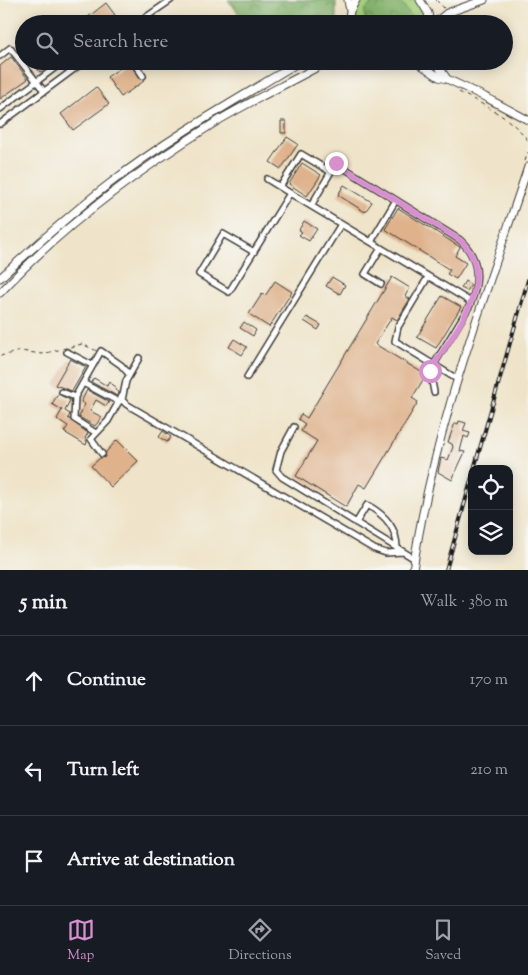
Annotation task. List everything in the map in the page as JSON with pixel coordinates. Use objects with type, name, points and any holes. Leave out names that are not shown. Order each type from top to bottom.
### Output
[{"type":"main road","points":[[348,0],[349,15]]},
{"type":"main road","points":[[350,11],[356,0]]},
{"type":"main road","points":[[420,0],[428,15]]},
{"type":"main road","points":[[444,15],[447,12],[484,0]]},
{"type":"main road","points":[[0,278],[50,231],[110,183],[207,117],[285,70]]},
{"type":"main road","points":[[0,293],[57,240],[114,192],[211,125],[312,70]]},
{"type":"main road","points":[[429,70],[439,77],[447,79],[528,120]]},
{"type":"main road","points":[[441,70],[447,79]]},
{"type":"main road","points":[[413,570],[428,484],[457,379],[528,167]]},
{"type":"street","points":[[149,15],[171,0]]},
{"type":"street","points":[[0,56],[10,48],[15,54]]},
{"type":"street","points":[[28,70],[44,90]]},
{"type":"street","points":[[0,109],[52,70]]},
{"type":"street","points":[[0,124],[72,70]]},
{"type":"street","points":[[139,70],[143,76]]},
{"type":"street","points":[[280,187],[301,154],[331,172]]},
{"type":"street","points":[[311,206],[336,163],[466,246],[476,265],[478,278],[471,302],[429,375],[434,392]]},
{"type":"street","points":[[267,179],[471,302]]},
{"type":"street","points":[[254,252],[223,234],[199,274],[229,292],[254,252],[290,194]]},
{"type":"street","points":[[371,242],[396,200]]},
{"type":"street","points":[[247,377],[341,224]]},
{"type":"street","points":[[381,248],[365,274],[382,284]]},
{"type":"street","points":[[428,277],[394,337],[398,344],[457,379]]},
{"type":"street","points":[[67,352],[92,365]]},
{"type":"street","points":[[96,433],[74,419],[75,397],[99,352],[104,352],[127,370],[129,374]]},
{"type":"street","points":[[102,454],[91,439],[108,421],[119,402],[129,374],[139,358]]},
{"type":"street","points":[[83,383],[119,402]]},
{"type":"street","points":[[62,392],[75,397]]},
{"type":"street","points":[[122,395],[122,400],[126,404],[374,549],[386,553],[403,552]]},
{"type":"street","points":[[294,427],[281,451],[276,470],[282,477],[415,559]]},
{"type":"street","points":[[356,523],[367,505],[378,511],[394,530],[397,548]]},
{"type":"path","points":[[454,89],[511,123],[522,132],[528,141]]},
{"type":"path","points":[[0,356],[21,352],[42,354],[82,344],[99,352]]},
{"type":"green space","points":[[228,0],[336,0],[336,15],[240,15]]},
{"type":"green space","points":[[359,0],[417,0],[425,15],[352,15]]},
{"type":"green space","points":[[379,0],[401,2],[410,15],[365,15],[365,10],[373,2]]},
{"type":"building","points":[[106,3],[115,15],[91,15]]},
{"type":"building","points":[[11,57],[15,62],[15,70],[21,70],[28,79],[0,99],[0,66]]},
{"type":"building","points":[[117,70],[134,70],[139,78],[144,81],[121,97],[107,77]]},
{"type":"building","points":[[96,87],[109,104],[73,130],[61,114]]},
{"type":"building","points":[[281,121],[286,121],[286,133],[281,133]]},
{"type":"building","points":[[287,137],[298,144],[281,169],[270,162]]},
{"type":"building","points":[[302,163],[321,175],[307,196],[289,184]]},
{"type":"building","points":[[344,185],[372,202],[365,212],[338,195]]},
{"type":"building","points":[[398,208],[460,247],[455,256],[466,263],[456,279],[447,274],[450,270],[385,229]]},
{"type":"building","points":[[304,221],[317,229],[309,241],[299,235],[302,232],[299,230]]},
{"type":"building","points":[[332,277],[345,285],[340,294],[326,286]]},
{"type":"building","points":[[392,277],[410,288],[405,296],[410,299],[397,320],[392,317],[375,344],[426,375],[412,398],[418,402],[366,488],[359,484],[346,507],[296,476],[317,441],[301,431],[305,424],[298,419],[301,414],[307,418]]},
{"type":"building","points":[[275,281],[292,292],[269,327],[249,314],[262,294],[265,296]]},
{"type":"building","points":[[465,281],[471,285],[467,291],[461,288]]},
{"type":"building","points":[[442,296],[461,307],[436,348],[417,337]]},
{"type":"building","points":[[307,317],[321,325],[318,330],[304,321]]},
{"type":"building","points":[[244,322],[256,330],[253,336],[240,328]]},
{"type":"building","points":[[234,339],[247,347],[242,355],[229,347]]},
{"type":"building","points":[[70,359],[86,367],[72,391],[55,385]]},
{"type":"building","points":[[94,378],[107,386],[109,382],[116,387],[115,390],[119,392],[117,396],[91,382]]},
{"type":"building","points":[[87,390],[109,402],[106,406],[96,400],[90,411],[102,417],[95,426],[79,417],[85,404],[81,402]]},
{"type":"building","points":[[58,394],[70,400],[65,411],[70,414],[68,418],[88,433],[85,438],[86,445],[64,432],[68,426],[57,419],[62,410],[52,404]]},
{"type":"building","points":[[459,421],[466,423],[463,431],[470,433],[468,438],[464,436],[460,451],[465,452],[452,480],[438,472],[441,458],[448,460],[453,447],[448,442],[455,423],[458,424]]},
{"type":"building","points":[[163,431],[171,437],[167,442],[159,437]]},
{"type":"building","points":[[117,440],[138,461],[111,487],[91,466],[100,458],[105,457],[106,452]]},
{"type":"railway","points":[[475,465],[528,280]]},
{"type":"railway","points":[[446,570],[468,491]]},
{"type":"route","points":[[336,163],[460,240],[466,246],[476,265],[478,278],[470,305],[430,371]]}]
